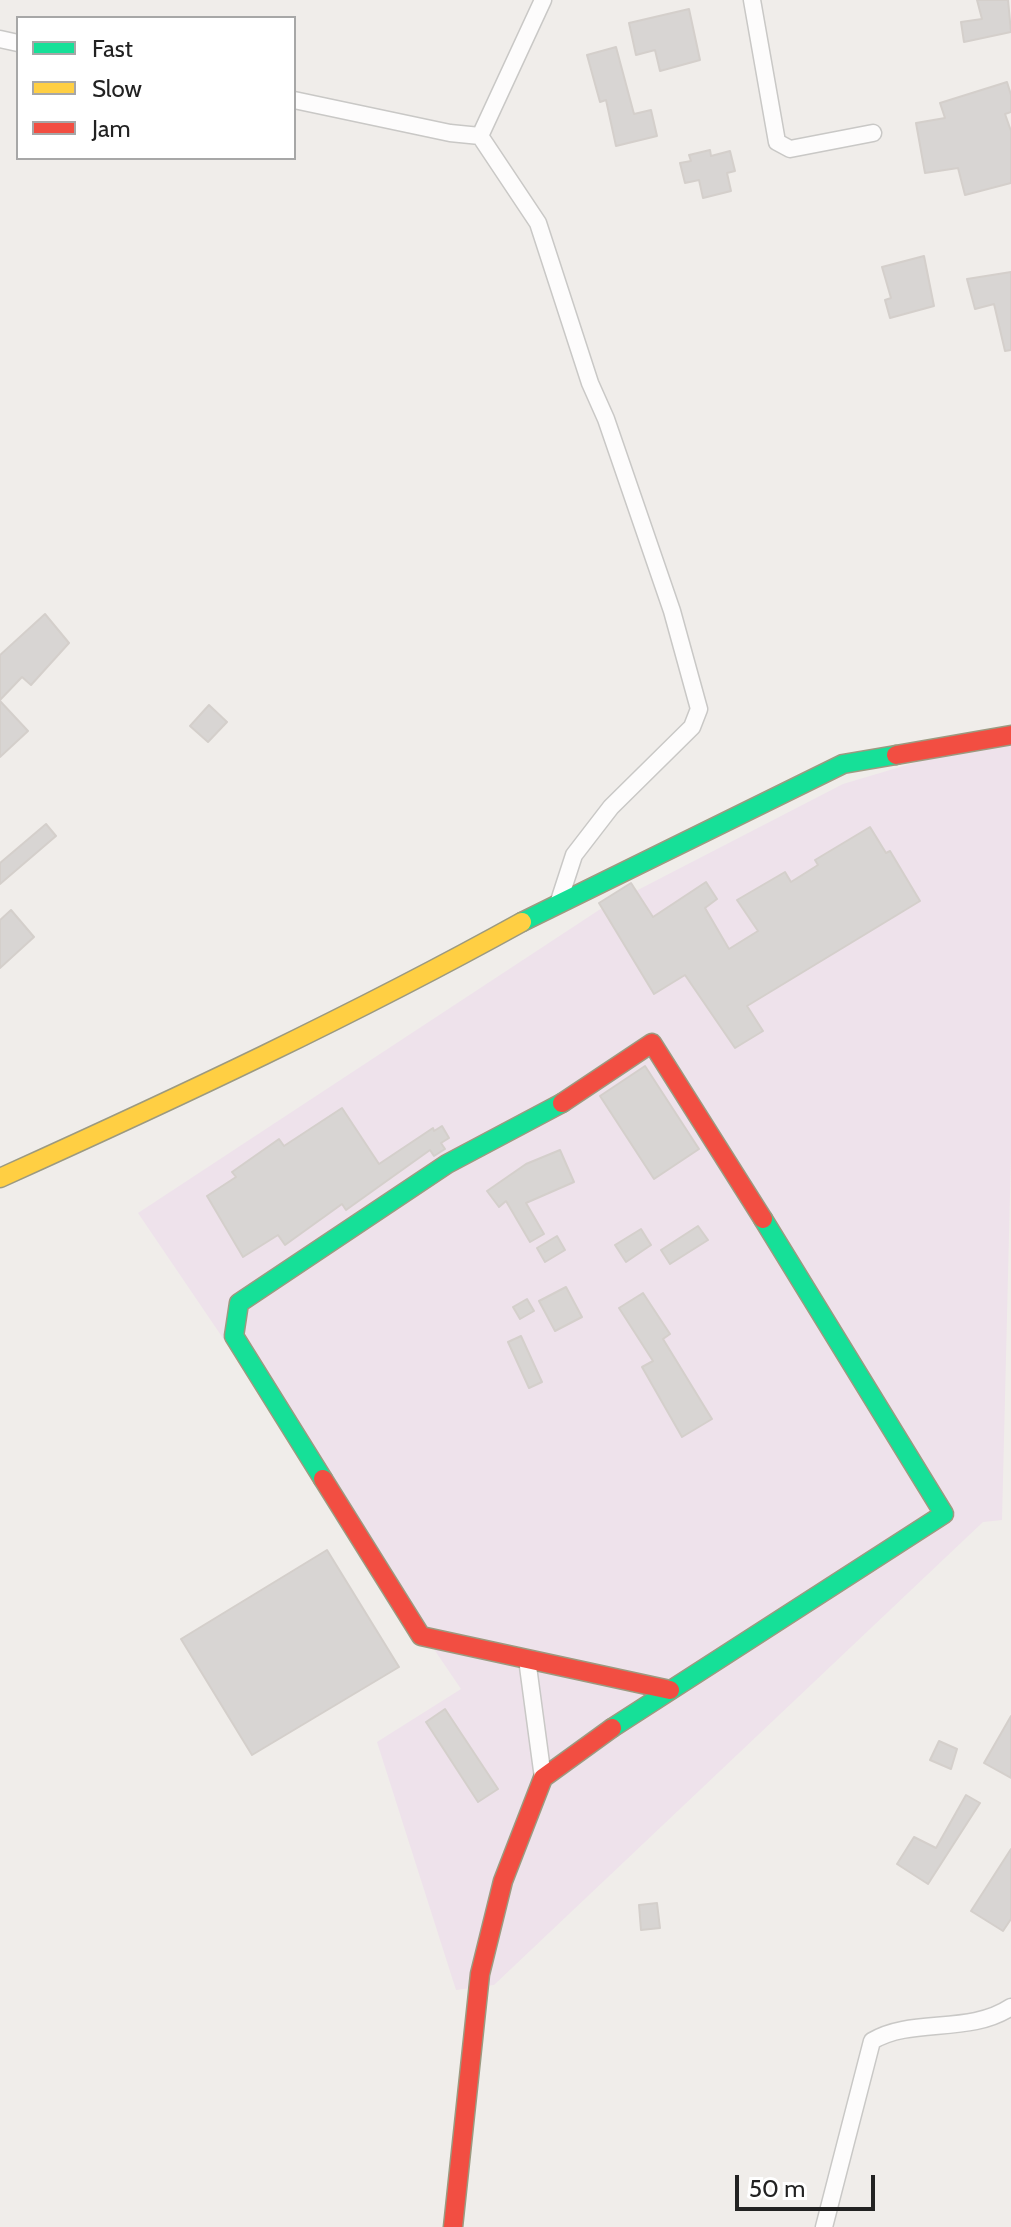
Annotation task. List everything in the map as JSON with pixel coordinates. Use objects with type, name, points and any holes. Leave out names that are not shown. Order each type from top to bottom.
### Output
[{"type":"street","points":[[480,136],[543,0]]},
{"type":"street","points":[[752,0],[777,142],[790,149],[873,133]]},
{"type":"street","points":[[296,100],[450,133],[480,136]]},
{"type":"street","points":[[480,136],[538,223],[590,383],[606,419],[672,611],[699,709],[692,727],[611,807],[574,855],[559,901]]},
{"type":"street","points":[[0,1178],[164,1104],[409,984],[559,901],[843,764],[1011,735]]},
{"type":"street","points":[[543,1778],[670,1690],[944,1514],[857,1367],[652,1043],[569,1099],[447,1164],[239,1303],[234,1336],[421,1636],[670,1690]]},
{"type":"street","points":[[453,2227],[480,1974],[503,1881],[543,1778],[527,1659]]},
{"type":"street","points":[[824,2227],[872,2041],[891,2034],[982,2021],[1011,2007]]},
{"type":"shaded area","points":[[1011,734],[1011,1153],[1002,1520],[983,1522],[494,1985],[456,1990],[377,1742],[461,1689],[138,1213],[599,910],[843,784]]},
{"type":"building","points":[[977,0],[1008,0],[1011,32],[964,42],[961,22],[982,19]]},
{"type":"building","points":[[689,9],[700,60],[660,71],[655,50],[636,55],[629,23]]},
{"type":"building","points":[[616,47],[634,114],[651,110],[657,136],[616,146],[606,100],[600,102],[587,55]]},
{"type":"building","points":[[1007,82],[1011,95],[1011,112],[1005,114],[1011,131],[1011,183],[965,195],[958,168],[925,173],[916,123],[945,118],[940,103]]},
{"type":"building","points":[[710,150],[711,156],[730,151],[735,171],[727,173],[731,191],[703,198],[699,180],[685,183],[680,163],[691,161],[689,155]]},
{"type":"building","points":[[924,256],[934,306],[890,318],[885,300],[891,298],[882,267]]},
{"type":"building","points":[[1011,272],[1011,350],[1005,351],[994,304],[975,309],[967,279]]},
{"type":"building","points":[[45,614],[69,643],[31,685],[22,677],[0,700],[0,655]]},
{"type":"building","points":[[0,701],[28,731],[0,757]]},
{"type":"building","points":[[209,705],[227,722],[208,742],[190,726]]},
{"type":"building","points":[[46,824],[56,836],[0,884],[0,863]]},
{"type":"building","points":[[870,827],[886,853],[890,851],[920,901],[747,1006],[763,1031],[735,1048],[685,975],[654,994],[599,903],[631,883],[653,917],[706,882],[717,899],[705,908],[729,949],[758,931],[737,900],[785,872],[791,882],[818,865],[815,860]]},
{"type":"building","points":[[11,910],[34,937],[0,968],[0,920]]},
{"type":"building","points":[[645,1066],[699,1149],[654,1179],[600,1096]]},
{"type":"building","points":[[342,1108],[379,1164],[433,1128],[434,1131],[442,1126],[449,1138],[441,1143],[445,1149],[434,1156],[430,1150],[346,1210],[342,1204],[285,1245],[278,1235],[243,1257],[207,1196],[236,1177],[232,1172],[279,1139],[284,1146]]},
{"type":"building","points":[[560,1150],[574,1182],[526,1203],[544,1234],[530,1242],[506,1201],[499,1207],[487,1191],[526,1164]]},
{"type":"building","points":[[698,1226],[708,1240],[670,1264],[661,1250]]},
{"type":"building","points":[[641,1229],[651,1245],[626,1262],[615,1245]]},
{"type":"building","points":[[557,1236],[565,1250],[545,1262],[537,1248]]},
{"type":"building","points":[[566,1287],[582,1317],[555,1331],[539,1301]]},
{"type":"building","points":[[643,1293],[670,1334],[663,1339],[712,1419],[682,1437],[642,1367],[653,1361],[619,1308]]},
{"type":"building","points":[[527,1299],[534,1311],[520,1319],[513,1307]]},
{"type":"building","points":[[521,1336],[542,1382],[529,1388],[508,1342]]},
{"type":"building","points":[[327,1550],[399,1667],[252,1755],[181,1639]]},
{"type":"building","points":[[445,1709],[498,1789],[478,1802],[426,1722]]},
{"type":"building","points":[[1011,1716],[1011,1778],[984,1763]]},
{"type":"building","points":[[939,1741],[957,1749],[951,1769],[930,1760]]},
{"type":"building","points":[[966,1795],[980,1803],[928,1884],[897,1864],[914,1837],[936,1848]]},
{"type":"building","points":[[1011,1849],[1011,1919],[1003,1931],[971,1911]]},
{"type":"building","points":[[657,1903],[660,1928],[641,1930],[639,1905]]},
{"type":"traffic: fast","points":[[522,922],[843,764],[896,755]]},
{"type":"traffic: fast","points":[[323,1479],[234,1336],[239,1303],[447,1164],[562,1103]]},
{"type":"traffic: fast","points":[[612,1728],[944,1514],[763,1219]]},
{"type":"traffic: slow","points":[[0,1178],[264,1055],[522,922]]},
{"type":"traffic: jam","points":[[896,755],[1011,735]]},
{"type":"traffic: jam","points":[[562,1103],[652,1043],[763,1219]]},
{"type":"traffic: jam","points":[[323,1479],[421,1636],[670,1690]]},
{"type":"traffic: jam","points":[[453,2227],[480,1974],[503,1881],[543,1778],[612,1728]]}]
